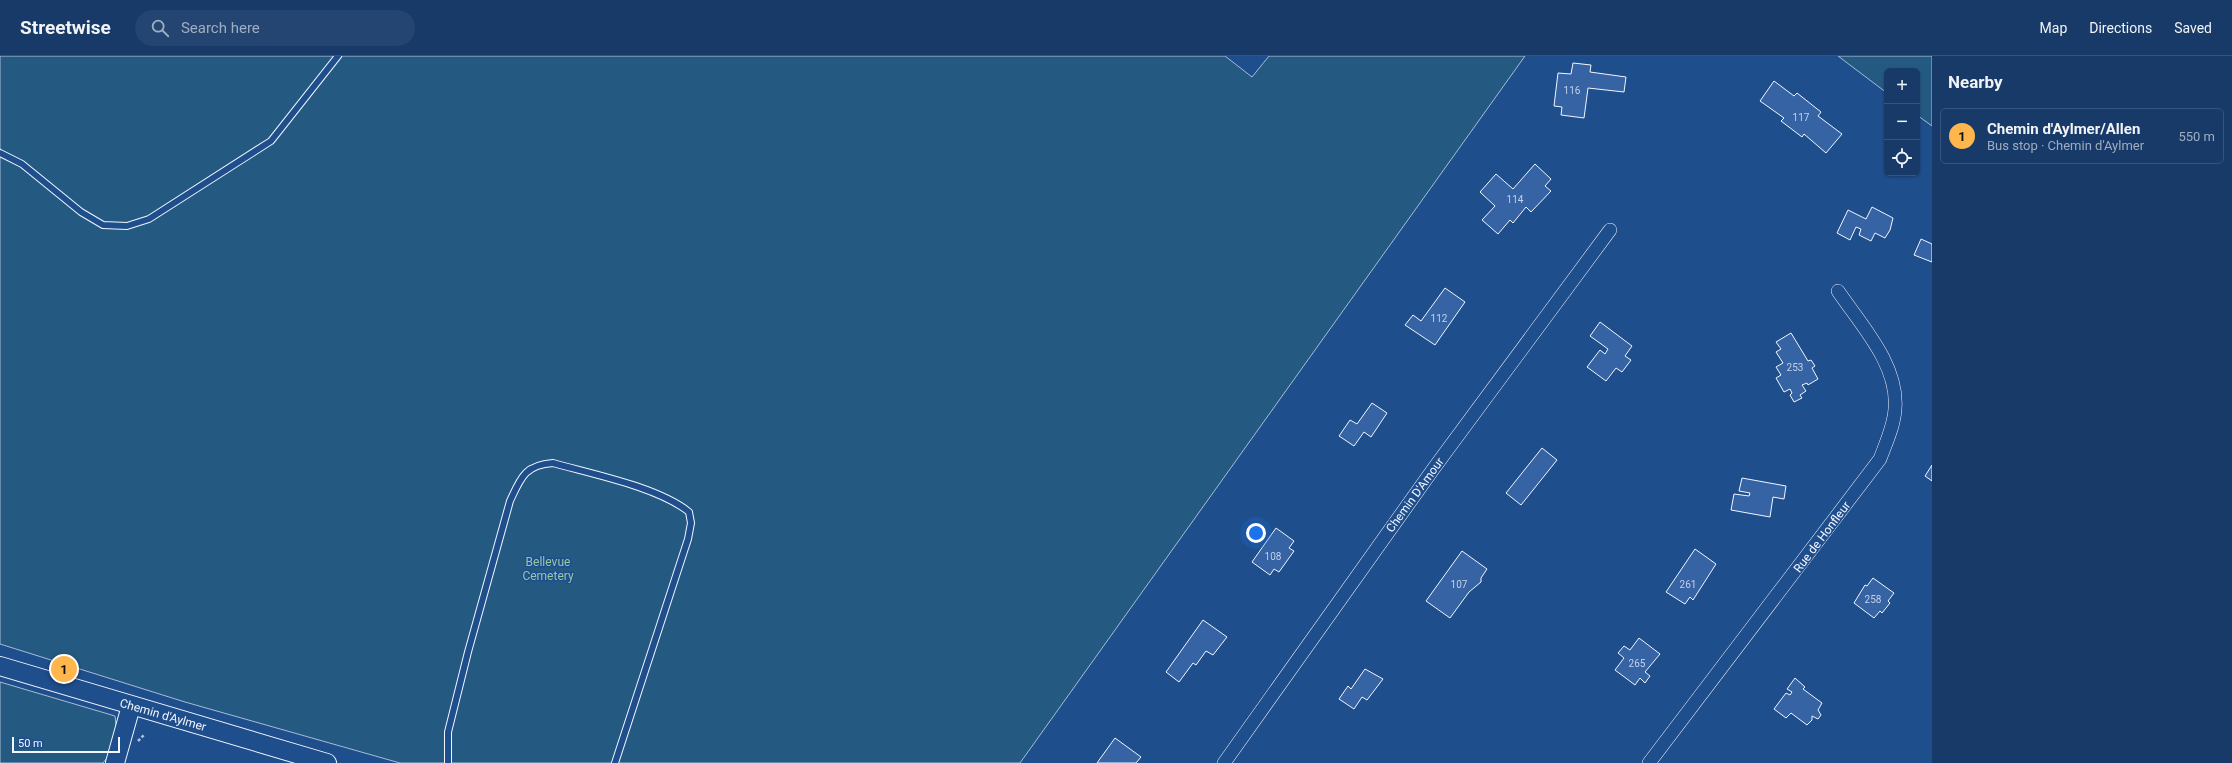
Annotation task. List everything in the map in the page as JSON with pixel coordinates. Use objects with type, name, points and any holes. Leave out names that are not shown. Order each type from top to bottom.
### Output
[{"type":"main road","name":"Chemin d'Aylmer","points":[[0,666],[327,763]]},
{"type":"main road","points":[[115,763],[131,706]]},
{"type":"street","name":"Chemin D'Amour","points":[[1224,763],[1439,462],[1610,230]]},
{"type":"street","name":"Rue de Honfleur","points":[[1649,763],[1880,459],[1890,432],[1895,409],[1894,383],[1882,356],[1838,290]]},
{"type":"lane","points":[[0,153],[22,164],[81,212],[103,225],[127,226],[149,219],[271,141],[338,56]]},
{"type":"lane","points":[[448,763],[448,732],[468,652],[510,501],[518,483],[528,471],[537,464],[553,462],[660,494],[678,503],[689,512],[691,523],[688,539],[615,763]]},
{"type":"green space","name":"Bellevue Cemetery","points":[[0,56],[1225,56],[1252,77],[1269,56],[1525,56],[1020,763],[400,763],[185,702],[0,644]]},
{"type":"green space","points":[[1838,56],[1932,56],[1932,126],[1920,117],[1920,68],[1884,68],[1884,91]]},
{"type":"green space","points":[[0,682],[115,716],[118,744],[103,763],[0,763]]},
{"type":"building","points":[[1573,63],[1591,65],[1590,72],[1626,77],[1624,92],[1588,88],[1584,118],[1561,115],[1562,107],[1554,106],[1558,73],[1571,74]]},
{"type":"building","points":[[1774,81],[1794,96],[1797,93],[1821,112],[1818,116],[1842,134],[1826,153],[1804,134],[1802,137],[1781,121],[1784,118],[1760,101]]},
{"type":"building","points":[[1535,164],[1551,179],[1545,186],[1551,191],[1531,212],[1526,207],[1513,223],[1510,220],[1498,234],[1482,220],[1495,206],[1480,192],[1496,174],[1513,189]]},
{"type":"building","points":[[1872,207],[1893,218],[1890,230],[1885,238],[1875,233],[1871,241],[1859,235],[1861,229],[1856,227],[1850,240],[1837,233],[1848,210],[1866,219]]},
{"type":"building","points":[[1921,239],[1932,244],[1932,262],[1914,255]]},
{"type":"building","points":[[1445,288],[1465,302],[1435,345],[1405,325],[1413,315],[1421,321]]},
{"type":"building","points":[[1600,322],[1632,346],[1625,356],[1631,360],[1622,372],[1616,368],[1606,381],[1587,367],[1600,350],[1605,354],[1608,349],[1590,336]]},
{"type":"building","points":[[1791,333],[1808,361],[1811,360],[1815,366],[1812,368],[1818,379],[1808,385],[1807,383],[1802,385],[1806,391],[1800,395],[1802,398],[1794,402],[1790,395],[1792,393],[1790,389],[1784,392],[1776,378],[1781,375],[1776,367],[1783,363],[1776,352],[1781,349],[1776,342]]},
{"type":"building","points":[[1372,403],[1387,413],[1371,437],[1364,432],[1354,446],[1339,436],[1350,420],[1357,424]]},
{"type":"building","points":[[1542,448],[1557,460],[1521,505],[1506,493]]},
{"type":"building","points":[[1932,465],[1932,481],[1925,476]]},
{"type":"building","points":[[1742,478],[1786,486],[1784,499],[1773,497],[1770,517],[1731,510],[1734,494],[1749,496],[1750,493],[1739,491]]},
{"type":"building","points":[[1276,528],[1294,541],[1289,548],[1294,551],[1279,572],[1274,569],[1270,575],[1252,562]]},
{"type":"building","points":[[1695,549],[1716,564],[1693,600],[1690,597],[1685,604],[1666,592]]},
{"type":"building","points":[[1462,551],[1487,569],[1481,578],[1481,582],[1469,592],[1450,618],[1426,601]]},
{"type":"building","points":[[1873,578],[1894,593],[1888,601],[1890,603],[1882,613],[1880,611],[1874,618],[1854,603],[1865,585],[1867,586]]},
{"type":"building","points":[[1203,620],[1227,637],[1213,655],[1206,651],[1196,665],[1193,663],[1179,682],[1166,672]]},
{"type":"building","points":[[1639,638],[1660,654],[1645,672],[1650,676],[1645,683],[1640,678],[1635,685],[1615,670],[1624,658],[1618,653],[1624,646],[1630,650]]},
{"type":"building","points":[[1365,669],[1383,679],[1367,700],[1362,697],[1354,709],[1339,699],[1348,686],[1351,689]]},
{"type":"building","points":[[1795,678],[1805,687],[1803,689],[1822,703],[1818,710],[1821,715],[1818,719],[1812,716],[1812,720],[1807,725],[1791,713],[1786,718],[1774,709],[1786,693],[1790,695],[1792,692],[1787,689]]},
{"type":"building","points":[[1115,738],[1141,757],[1136,763],[1097,763]]},
{"type":"place","name":"Chemin d'Aylmer/Allen","points":[[64,669]]}]
